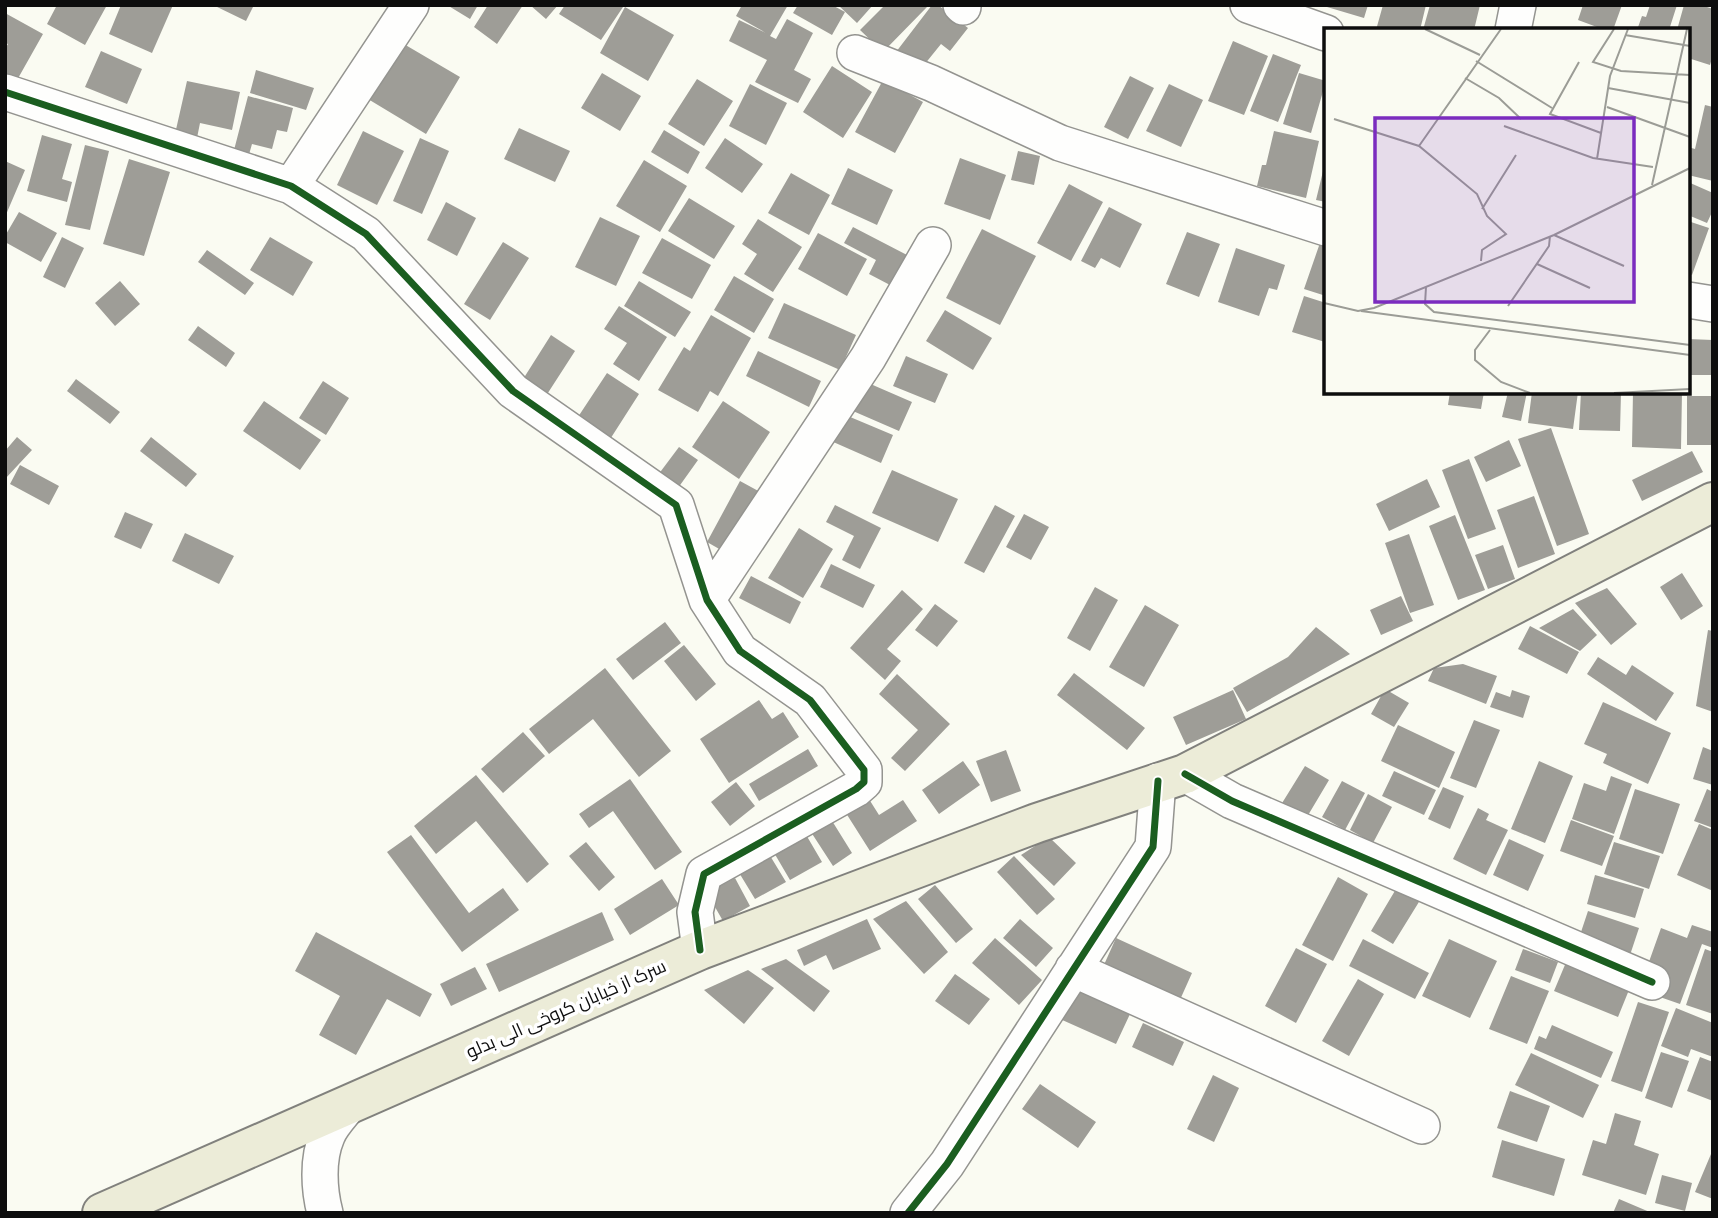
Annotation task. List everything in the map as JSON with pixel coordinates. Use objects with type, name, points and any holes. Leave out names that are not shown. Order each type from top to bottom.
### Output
[{"type":"main road","name":"سرک از خیابان کروخی الی بدلو","points":[[102,1213],[701,950],[1037,823],[1172,777],[1713,502]]},
{"type":"street","points":[[291,186],[411,5]]},
{"type":"street","points":[[1248,5],[1324,32]]},
{"type":"street","points":[[1513,28],[1518,5]]},
{"type":"street","points":[[855,53],[932,83],[1060,143],[1324,227]]},
{"type":"street","points":[[5,92],[291,186],[366,234],[513,391],[676,505],[707,600],[740,651],[810,700],[864,769],[864,782],[856,789],[704,874],[695,912],[701,950]]},
{"type":"street","points":[[707,600],[868,358],[933,245]]},
{"type":"street","points":[[1690,300],[1713,304]]},
{"type":"street","points":[[908,1213],[947,1164],[1153,847],[1172,777],[1652,982]]},
{"type":"street","points":[[1073,969],[1422,1126]]},
{"type":"street","points":[[326,1213],[321,1196],[321,1164],[327,1136],[349,1104]]},
{"type":"building","points":[[57,5],[107,5],[85,45],[47,24]]},
{"type":"building","points":[[121,5],[173,5],[152,53],[109,34]]},
{"type":"building","points":[[213,5],[254,5],[246,21]]},
{"type":"building","points":[[447,5],[478,5],[470,19]]},
{"type":"building","points":[[488,5],[523,5],[497,44],[474,27]]},
{"type":"building","points":[[530,5],[558,5],[546,19]]},
{"type":"building","points":[[565,5],[623,7],[601,40],[559,14]]},
{"type":"building","points":[[742,5],[788,5],[770,36],[776,39],[787,19],[813,33],[794,70],[811,79],[798,103],[755,82],[767,60],[729,41],[739,20],[766,33],[736,16]]},
{"type":"building","points":[[798,5],[832,5],[845,12],[832,35],[793,13]]},
{"type":"building","points":[[838,5],[873,5],[857,23]]},
{"type":"building","points":[[885,5],[927,7],[883,52],[860,30]]},
{"type":"building","points":[[932,5],[938,5],[968,28],[950,51],[941,44],[920,70],[896,52]]},
{"type":"building","points":[[1327,5],[1368,5],[1364,18]]},
{"type":"building","points":[[1383,5],[1426,5],[1420,28],[1377,28]]},
{"type":"building","points":[[1430,5],[1480,5],[1474,28],[1424,28]]},
{"type":"building","points":[[1583,5],[1622,5],[1614,28],[1600,28],[1578,20]]},
{"type":"building","points":[[1650,5],[1677,5],[1670,28],[1638,28],[1642,16],[1646,17]]},
{"type":"building","points":[[1684,5],[1701,5],[1713,9],[1713,55],[1710,65],[1690,59],[1690,28],[1678,28]]},
{"type":"building","points":[[625,7],[674,35],[648,81],[600,53]]},
{"type":"building","points":[[5,13],[43,34],[12,89],[5,85],[5,49],[8,44],[5,43]]},
{"type":"building","points":[[397,40],[460,77],[426,134],[363,96]]},
{"type":"building","points":[[1233,41],[1268,56],[1244,115],[1208,101]]},
{"type":"building","points":[[101,51],[142,69],[127,104],[85,87]]},
{"type":"building","points":[[1273,54],[1301,65],[1278,122],[1250,111]]},
{"type":"building","points":[[832,66],[872,92],[843,138],[803,112]]},
{"type":"building","points":[[256,70],[314,88],[306,110],[250,93]]},
{"type":"building","points":[[602,73],[641,96],[620,131],[581,108]]},
{"type":"building","points":[[1299,73],[1324,80],[1311,133],[1283,124]]},
{"type":"building","points":[[1130,76],[1154,88],[1128,139],[1104,127]]},
{"type":"building","points":[[697,79],[733,101],[704,146],[668,124]]},
{"type":"building","points":[[883,80],[923,102],[895,153],[855,132]]},
{"type":"building","points":[[187,81],[240,92],[232,130],[200,123],[197,138],[175,134]]},
{"type":"building","points":[[750,84],[787,103],[766,145],[729,126]]},
{"type":"building","points":[[1169,84],[1203,100],[1181,147],[1146,131]]},
{"type":"building","points":[[248,96],[293,108],[287,132],[277,130],[272,149],[252,144],[248,158],[233,154]]},
{"type":"building","points":[[1705,105],[1713,107],[1713,181],[1690,175],[1690,148],[1695,149]]},
{"type":"building","points":[[519,128],[570,151],[555,182],[504,159]]},
{"type":"building","points":[[664,130],[700,152],[688,174],[651,152]]},
{"type":"building","points":[[363,131],[404,151],[377,205],[337,185]]},
{"type":"building","points":[[1274,131],[1319,141],[1306,198],[1257,186],[1262,165],[1266,165]]},
{"type":"building","points":[[42,135],[72,144],[62,179],[72,182],[67,202],[27,191]]},
{"type":"building","points":[[420,138],[449,151],[422,214],[393,201]]},
{"type":"building","points":[[725,138],[763,164],[742,193],[705,168]]},
{"type":"building","points":[[85,145],[109,151],[90,230],[65,225]]},
{"type":"building","points":[[1018,151],[1040,156],[1034,185],[1011,180]]},
{"type":"building","points":[[960,158],[1006,175],[990,220],[944,204]]},
{"type":"building","points":[[129,159],[170,172],[144,256],[103,244]]},
{"type":"building","points":[[644,160],[687,186],[660,232],[616,206]]},
{"type":"building","points":[[5,161],[25,170],[5,217]]},
{"type":"building","points":[[1324,167],[1324,202],[1316,200]]},
{"type":"building","points":[[848,168],[893,190],[877,225],[831,204]]},
{"type":"building","points":[[791,173],[830,195],[809,235],[768,213]]},
{"type":"building","points":[[1690,183],[1713,193],[1713,210],[1707,223],[1690,216]]},
{"type":"building","points":[[1069,184],[1103,202],[1071,261],[1037,243]]},
{"type":"building","points":[[689,198],[735,226],[714,259],[668,231]]},
{"type":"building","points":[[446,202],[476,218],[457,256],[427,240]]},
{"type":"building","points":[[1109,207],[1142,224],[1120,268],[1101,258],[1095,268],[1081,261]]},
{"type":"building","points":[[19,212],[57,233],[41,262],[5,242],[5,236]]},
{"type":"building","points":[[600,217],[640,236],[616,286],[575,267]]},
{"type":"building","points":[[758,219],[802,247],[773,292],[744,274],[757,254],[742,244]]},
{"type":"building","points":[[1690,222],[1709,228],[1692,275],[1690,274]]},
{"type":"building","points":[[853,227],[907,255],[890,285],[869,274],[876,260],[844,243]]},
{"type":"building","points":[[982,229],[1036,256],[1000,325],[946,298]]},
{"type":"building","points":[[1187,232],[1220,244],[1199,297],[1166,284]]},
{"type":"building","points":[[818,233],[867,259],[847,296],[798,269]]},
{"type":"building","points":[[62,237],[84,248],[65,288],[43,277]]},
{"type":"building","points":[[270,237],[313,262],[293,296],[250,270]]},
{"type":"building","points":[[662,238],[711,265],[692,299],[642,273]]},
{"type":"building","points":[[1321,240],[1324,241],[1324,295],[1304,289]]},
{"type":"building","points":[[503,242],[529,258],[490,320],[464,304]]},
{"type":"building","points":[[1236,248],[1285,265],[1277,290],[1269,288],[1259,316],[1218,302]]},
{"type":"building","points":[[207,250],[254,283],[245,295],[198,262]]},
{"type":"building","points":[[734,276],[774,299],[754,333],[714,310]]},
{"type":"building","points":[[120,281],[140,304],[115,326],[95,303]]},
{"type":"building","points":[[639,281],[691,312],[675,337],[624,306]]},
{"type":"building","points":[[1304,296],[1324,302],[1324,342],[1292,332]]},
{"type":"building","points":[[784,303],[856,335],[840,370],[768,338]]},
{"type":"building","points":[[619,306],[667,337],[639,381],[613,364],[627,343],[604,329]]},
{"type":"building","points":[[945,310],[992,338],[973,370],[926,341]]},
{"type":"building","points":[[711,315],[751,338],[718,396],[710,391],[698,412],[658,390],[684,347],[690,351]]},
{"type":"building","points":[[198,326],[235,353],[226,367],[188,340]]},
{"type":"building","points":[[551,335],[575,351],[544,399],[520,384]]},
{"type":"building","points":[[1690,339],[1713,340],[1713,375],[1690,375]]},
{"type":"building","points":[[758,351],[821,381],[809,407],[746,376]]},
{"type":"building","points":[[906,356],[948,374],[935,403],[893,386]]},
{"type":"building","points":[[607,373],[639,394],[607,444],[574,423]]},
{"type":"building","points":[[76,379],[120,412],[110,424],[67,391]]},
{"type":"building","points":[[859,379],[912,402],[899,431],[846,408]]},
{"type":"building","points":[[323,381],[349,398],[326,435],[299,418]]},
{"type":"building","points":[[1450,394],[1484,394],[1481,409],[1448,405]]},
{"type":"building","points":[[1508,394],[1527,394],[1521,421],[1502,417]]},
{"type":"building","points":[[1532,394],[1578,394],[1573,429],[1528,423]]},
{"type":"building","points":[[1581,394],[1621,394],[1620,431],[1579,430]]},
{"type":"building","points":[[1633,394],[1682,394],[1681,449],[1632,447]]},
{"type":"building","points":[[1687,396],[1713,396],[1713,445],[1687,445]]},
{"type":"building","points":[[264,401],[321,440],[300,470],[243,431]]},
{"type":"building","points":[[723,401],[770,432],[739,479],[692,447]]},
{"type":"building","points":[[843,414],[893,435],[881,463],[831,441]]},
{"type":"building","points":[[1551,428],[1589,534],[1557,546],[1518,439]]},
{"type":"building","points":[[17,437],[32,450],[5,479],[5,451]]},
{"type":"building","points":[[151,437],[197,474],[186,487],[140,451]]},
{"type":"building","points":[[1509,440],[1521,466],[1486,482],[1474,457]]},
{"type":"building","points":[[679,447],[698,460],[678,488],[658,475]]},
{"type":"building","points":[[1692,451],[1703,472],[1642,501],[1632,480]]},
{"type":"building","points":[[1469,459],[1496,529],[1468,539],[1442,470]]},
{"type":"building","points":[[20,465],[59,486],[49,505],[10,484]]},
{"type":"building","points":[[892,470],[958,499],[938,542],[872,513]]},
{"type":"building","points":[[1427,479],[1440,507],[1389,531],[1376,504]]},
{"type":"building","points":[[740,481],[762,493],[728,554],[707,542]]},
{"type":"building","points":[[1534,496],[1555,554],[1518,568],[1497,510]]},
{"type":"building","points":[[835,505],[881,528],[860,569],[842,560],[854,536],[826,522]]},
{"type":"building","points":[[995,505],[1015,516],[984,573],[964,563]]},
{"type":"building","points":[[125,512],[153,524],[141,549],[114,537]]},
{"type":"building","points":[[1024,514],[1049,527],[1031,560],[1006,547]]},
{"type":"building","points":[[1455,515],[1485,590],[1458,600],[1429,526]]},
{"type":"building","points":[[799,528],[833,549],[803,598],[768,578]]},
{"type":"building","points":[[185,533],[234,556],[219,584],[172,561]]},
{"type":"building","points":[[1409,534],[1434,605],[1410,613],[1385,543]]},
{"type":"building","points":[[1503,545],[1515,579],[1488,589],[1475,555]]},
{"type":"building","points":[[831,564],[875,585],[863,608],[820,587]]},
{"type":"building","points":[[1682,573],[1703,606],[1681,620],[1660,587]]},
{"type":"building","points":[[751,576],[801,602],[790,624],[739,598]]},
{"type":"building","points":[[1095,587],[1118,600],[1090,651],[1067,638]]},
{"type":"building","points":[[1607,588],[1637,624],[1611,645],[1575,603]]},
{"type":"building","points":[[902,590],[923,609],[887,649],[901,661],[885,680],[850,648]]},
{"type":"building","points":[[1401,596],[1413,621],[1381,635],[1370,610]]},
{"type":"building","points":[[935,604],[958,621],[937,647],[915,630]]},
{"type":"building","points":[[1145,605],[1179,625],[1144,687],[1109,667]]},
{"type":"building","points":[[1573,609],[1597,635],[1580,651],[1539,628]]},
{"type":"building","points":[[665,622],[681,643],[633,680],[616,659]]},
{"type":"building","points":[[1530,626],[1579,652],[1567,674],[1518,649]]},
{"type":"building","points":[[1316,627],[1350,654],[1247,712],[1233,688],[1288,657]]},
{"type":"building","points":[[1708,630],[1713,631],[1713,712],[1696,706]]},
{"type":"building","points":[[684,645],[716,684],[696,701],[664,661]]},
{"type":"building","points":[[1598,657],[1626,675],[1632,665],[1674,693],[1656,721],[1587,674]]},
{"type":"building","points":[[1463,664],[1497,676],[1486,704],[1428,681],[1434,668]]},
{"type":"building","points":[[605,668],[671,751],[639,777],[593,719],[549,754],[529,729]]},
{"type":"building","points":[[1074,673],[1145,728],[1127,750],[1057,695]]},
{"type":"building","points":[[897,674],[950,724],[905,771],[891,758],[918,730],[879,694]]},
{"type":"building","points":[[1385,689],[1409,703],[1394,727],[1371,714]]},
{"type":"building","points":[[1233,690],[1246,719],[1186,745],[1173,717]]},
{"type":"building","points":[[1512,690],[1530,696],[1523,718],[1490,707],[1496,692],[1510,697]]},
{"type":"building","points":[[759,700],[772,719],[783,712],[799,737],[729,783],[700,739]]},
{"type":"building","points":[[1603,702],[1671,733],[1648,784],[1603,763],[1607,754],[1584,744]]},
{"type":"building","points":[[1474,720],[1500,730],[1476,788],[1450,778]]},
{"type":"building","points":[[1398,725],[1455,752],[1439,788],[1381,761]]},
{"type":"building","points":[[523,732],[545,756],[503,793],[481,769]]},
{"type":"building","points":[[1703,747],[1713,751],[1713,785],[1693,779]]},
{"type":"building","points":[[808,749],[818,766],[759,801],[749,784]]},
{"type":"building","points":[[1006,750],[1021,791],[991,802],[976,761]]},
{"type":"building","points":[[963,761],[980,785],[939,814],[922,790]]},
{"type":"building","points":[[1539,761],[1573,776],[1545,843],[1511,829]]},
{"type":"building","points":[[1305,766],[1329,780],[1304,822],[1279,808]]},
{"type":"building","points":[[1394,771],[1436,790],[1424,815],[1382,796]]},
{"type":"building","points":[[476,775],[549,864],[527,883],[476,821],[436,854],[414,826]]},
{"type":"building","points":[[1611,776],[1632,784],[1614,834],[1572,819],[1584,783],[1606,791]]},
{"type":"building","points":[[630,779],[682,852],[655,870],[613,811],[589,828],[579,814]]},
{"type":"building","points":[[1342,781],[1365,793],[1345,830],[1322,817]]},
{"type":"building","points":[[736,782],[755,806],[730,826],[711,802]]},
{"type":"building","points":[[1443,787],[1464,796],[1450,829],[1428,819]]},
{"type":"building","points":[[1635,789],[1680,804],[1663,854],[1619,839]]},
{"type":"building","points":[[1707,789],[1713,792],[1713,828],[1694,821]]},
{"type":"building","points":[[1368,794],[1392,807],[1373,843],[1350,830]]},
{"type":"building","points":[[867,796],[879,815],[903,800],[917,821],[870,851],[844,810]]},
{"type":"building","points":[[1478,808],[1489,814],[1486,820],[1508,830],[1486,875],[1453,859]]},
{"type":"building","points":[[829,816],[852,853],[833,866],[809,829]]},
{"type":"building","points":[[1571,820],[1614,836],[1602,866],[1560,851]]},
{"type":"building","points":[[1699,824],[1713,830],[1713,891],[1677,875]]},
{"type":"building","points":[[805,833],[822,862],[790,880],[773,851]]},
{"type":"building","points":[[411,835],[469,913],[503,888],[519,910],[462,952],[387,852]]},
{"type":"building","points":[[1049,837],[1076,863],[1054,886],[1021,855]]},
{"type":"building","points":[[1509,839],[1544,855],[1528,891],[1493,875]]},
{"type":"building","points":[[586,842],[615,877],[599,891],[569,856]]},
{"type":"building","points":[[1614,842],[1660,856],[1649,889],[1604,874]]},
{"type":"building","points":[[769,854],[786,882],[755,899],[738,871]]},
{"type":"building","points":[[1014,856],[1055,899],[1037,915],[997,872]]},
{"type":"building","points":[[1595,875],[1644,889],[1635,918],[1587,904]]},
{"type":"building","points":[[1338,877],[1368,894],[1333,961],[1302,945]]},
{"type":"building","points":[[735,878],[750,906],[723,921],[707,893]]},
{"type":"building","points":[[662,879],[679,905],[630,935],[614,909]]},
{"type":"building","points":[[1399,884],[1422,897],[1393,944],[1371,931]]},
{"type":"building","points":[[935,885],[973,929],[956,943],[918,899]]},
{"type":"building","points":[[906,901],[948,952],[924,974],[873,919]]},
{"type":"building","points":[[1588,911],[1639,928],[1628,961],[1577,944]]},
{"type":"building","points":[[602,912],[614,940],[499,992],[486,964]]},
{"type":"building","points":[[867,919],[881,949],[833,970],[826,955],[804,966],[797,950]]},
{"type":"building","points":[[1020,919],[1053,948],[1036,967],[1003,938]]},
{"type":"building","points":[[1692,925],[1713,932],[1713,948],[1702,944],[1680,1004],[1657,996],[1645,973],[1661,928],[1687,938]]},
{"type":"building","points":[[316,932],[432,994],[420,1017],[387,999],[356,1055],[319,1035],[340,996],[295,971]]},
{"type":"building","points":[[995,938],[1042,980],[1019,1005],[972,963]]},
{"type":"building","points":[[1116,938],[1192,973],[1179,1002],[1103,967]]},
{"type":"building","points":[[1363,939],[1429,973],[1415,999],[1349,966]]},
{"type":"building","points":[[1449,939],[1497,961],[1470,1018],[1422,996]]},
{"type":"building","points":[[1296,948],[1327,964],[1296,1023],[1265,1006]]},
{"type":"building","points":[[1523,949],[1558,962],[1550,983],[1515,970]]},
{"type":"building","points":[[1705,949],[1713,952],[1713,1014],[1686,1005]]},
{"type":"building","points":[[786,959],[830,991],[814,1012],[761,969]]},
{"type":"building","points":[[1567,960],[1631,985],[1618,1017],[1554,991]]},
{"type":"building","points":[[475,967],[487,989],[451,1006],[440,984]]},
{"type":"building","points":[[748,970],[774,988],[744,1024],[704,990]]},
{"type":"building","points":[[955,974],[990,999],[969,1025],[935,1001]]},
{"type":"building","points":[[1511,976],[1549,991],[1527,1044],[1489,1029]]},
{"type":"building","points":[[1358,979],[1384,994],[1349,1056],[1322,1041]]},
{"type":"building","points":[[1073,989],[1130,1014],[1116,1044],[1060,1019]]},
{"type":"building","points":[[1638,1002],[1669,1012],[1642,1092],[1611,1081]]},
{"type":"building","points":[[1676,1008],[1713,1023],[1713,1057],[1691,1049],[1688,1057],[1661,1046]]},
{"type":"building","points":[[1143,1023],[1184,1042],[1173,1066],[1132,1047]]},
{"type":"building","points":[[1552,1025],[1613,1052],[1601,1078],[1534,1049],[1539,1036],[1546,1039]]},
{"type":"building","points":[[1661,1052],[1689,1061],[1672,1108],[1645,1098]]},
{"type":"building","points":[[1531,1053],[1599,1085],[1583,1118],[1515,1085]]},
{"type":"building","points":[[1700,1057],[1713,1062],[1713,1101],[1687,1091]]},
{"type":"building","points":[[1213,1075],[1239,1088],[1214,1142],[1187,1129]]},
{"type":"building","points":[[1040,1084],[1096,1122],[1078,1148],[1022,1109]]},
{"type":"building","points":[[1510,1091],[1550,1106],[1537,1142],[1497,1128]]},
{"type":"building","points":[[1615,1113],[1641,1121],[1634,1145],[1659,1154],[1646,1195],[1582,1175],[1593,1140],[1606,1144]]},
{"type":"building","points":[[1502,1140],[1565,1159],[1554,1196],[1492,1177]]},
{"type":"building","points":[[1713,1154],[1713,1199],[1695,1192]]},
{"type":"building","points":[[1662,1175],[1692,1183],[1685,1211],[1655,1203]]},
{"type":"building","points":[[1619,1199],[1652,1213],[1613,1213]]},
{"type":"cycle path","points":[[5,92],[291,186],[366,234],[513,391],[676,505],[707,600],[740,651],[810,700],[864,770],[864,782],[856,789],[704,874],[695,912],[700,950]]},
{"type":"cycle path","points":[[1185,774],[1232,801],[1652,982]]},
{"type":"cycle path","points":[[908,1213],[947,1164],[1153,847],[1158,781]]}]
